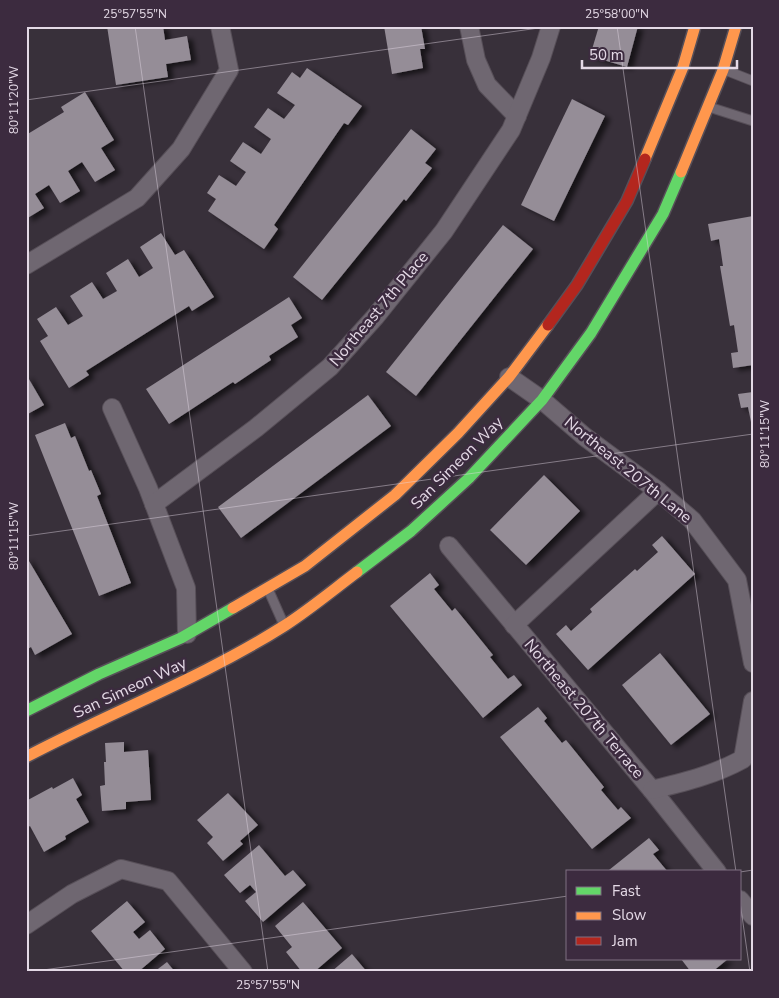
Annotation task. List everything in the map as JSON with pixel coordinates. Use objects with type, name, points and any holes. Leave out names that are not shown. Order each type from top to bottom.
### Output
[{"type":"street","points":[[26,264],[137,198],[181,149],[229,70],[220,26]]},
{"type":"street","points":[[470,26],[476,60],[487,85],[517,116]]},
{"type":"street","name":"Northeast 7th Place","points":[[154,504],[256,428],[330,367],[376,317],[444,231],[511,130],[541,58],[551,26]]},
{"type":"street","name":"San Simeon Way","points":[[26,711],[99,674],[187,634],[305,566],[394,495],[458,433],[509,377],[577,285],[627,201],[683,66],[695,26]]},
{"type":"street","name":"San Simeon Way","points":[[26,757],[66,736],[181,683],[284,626],[411,531],[469,478],[542,400],[591,332],[663,214],[723,70],[736,26]]},
{"type":"street","name":"Northeast 207th Lane","points":[[509,377],[542,400],[585,437],[658,491],[692,520],[737,580],[753,664]]},
{"type":"street","points":[[112,408],[154,504],[186,588],[187,634]]},
{"type":"street","points":[[514,625],[658,491]]},
{"type":"street","name":"Northeast 207th Terrace","points":[[449,546],[652,790],[715,870]]},
{"type":"street","points":[[652,790],[724,770],[743,759],[753,701]]},
{"type":"street","points":[[26,925],[72,894],[121,869],[168,881],[242,972]]},
{"type":"street","points":[[742,902],[753,916]]},
{"type":"lane","points":[[723,70],[753,81]]},
{"type":"lane","points":[[708,107],[753,121]]},
{"type":"lane","points":[[268,589],[284,626]]},
{"type":"building","points":[[107,26],[163,26],[165,40],[187,36],[191,60],[166,64],[168,77],[116,85]]},
{"type":"building","points":[[384,26],[421,26],[425,49],[420,49],[423,68],[392,74]]},
{"type":"building","points":[[599,26],[638,26],[627,67],[590,56]]},
{"type":"building","points":[[307,68],[362,106],[348,125],[344,123],[274,225],[278,229],[264,249],[208,211],[216,199],[207,193],[219,175],[236,186],[246,172],[230,161],[243,142],[261,154],[271,139],[254,127],[268,108],[284,119],[295,105],[277,93],[292,72],[300,78]]},
{"type":"building","points":[[85,92],[114,140],[101,148],[115,170],[95,182],[82,162],[68,171],[80,191],[60,203],[49,185],[35,194],[44,208],[26,219],[26,135],[64,112],[61,107]]},
{"type":"building","points":[[572,99],[605,116],[554,221],[521,205]]},
{"type":"building","points":[[411,129],[436,149],[425,163],[432,168],[406,201],[404,199],[322,300],[293,277]]},
{"type":"building","points":[[753,216],[753,365],[733,368],[731,353],[738,352],[734,325],[730,326],[720,266],[723,266],[719,239],[711,241],[708,224]]},
{"type":"building","points":[[503,225],[533,249],[416,396],[386,372]]},
{"type":"building","points":[[161,233],[175,255],[184,250],[214,297],[192,311],[189,306],[86,371],[89,375],[69,388],[40,341],[48,336],[37,319],[56,307],[68,325],[83,316],[70,296],[92,282],[103,299],[117,291],[106,273],[128,259],[139,277],[153,268],[140,247]]},
{"type":"building","points":[[289,297],[302,318],[291,325],[298,337],[269,356],[271,360],[235,384],[233,382],[169,424],[146,389]]},
{"type":"building","points":[[26,374],[44,405],[26,415]]},
{"type":"building","points":[[753,392],[752,427],[748,407],[741,408],[738,394]]},
{"type":"building","points":[[368,395],[391,426],[241,538],[218,507]]},
{"type":"building","points":[[65,423],[71,438],[75,436],[89,471],[91,470],[101,494],[97,496],[131,583],[99,596],[35,435]]},
{"type":"building","points":[[544,475],[580,511],[526,565],[490,530]]},
{"type":"building","points":[[662,536],[695,574],[588,670],[556,634],[566,625],[571,631],[592,612],[590,609],[635,569],[637,571],[658,552],[652,545]]},
{"type":"building","points":[[26,556],[72,634],[35,655],[31,647],[26,650]]},
{"type":"building","points":[[430,573],[439,585],[434,589],[452,611],[455,608],[493,655],[490,657],[508,679],[514,675],[522,685],[483,718],[390,606]]},
{"type":"building","points":[[660,653],[710,714],[671,745],[622,685]]},
{"type":"building","points":[[538,707],[547,718],[544,721],[562,743],[566,740],[604,787],[601,790],[618,810],[621,807],[631,818],[592,849],[500,737]]},
{"type":"building","points":[[124,742],[124,752],[148,750],[151,800],[126,802],[126,809],[102,811],[100,786],[105,785],[105,743]]},
{"type":"building","points":[[73,778],[82,795],[76,799],[89,822],[65,836],[66,839],[44,852],[30,826],[26,828],[26,801]]},
{"type":"building","points":[[228,793],[258,825],[240,841],[243,844],[223,861],[207,843],[213,837],[197,820]]},
{"type":"building","points":[[649,838],[659,850],[653,854],[666,870],[609,870]]},
{"type":"building","points":[[259,845],[285,876],[293,870],[306,885],[263,922],[245,901],[256,892],[250,885],[240,893],[224,875]]},
{"type":"building","points":[[127,901],[145,922],[133,932],[139,939],[150,930],[165,949],[138,972],[125,972],[91,931]]},
{"type":"building","points":[[303,902],[342,948],[314,972],[302,972],[286,952],[292,947],[275,926]]},
{"type":"building","points":[[352,954],[367,972],[331,972]]},
{"type":"building","points":[[682,960],[727,960],[712,972],[691,972]]},
{"type":"building","points":[[167,962],[175,972],[154,972]]},
{"type":"traffic: fast","points":[[357,572],[411,531],[469,478],[542,400],[591,333],[663,214],[681,172]]},
{"type":"traffic: fast","points":[[26,711],[99,674],[181,638],[233,608]]},
{"type":"traffic: slow","points":[[645,159],[683,67],[695,26]]},
{"type":"traffic: slow","points":[[681,172],[723,70],[736,26]]},
{"type":"traffic: slow","points":[[233,608],[305,566],[395,495],[458,433],[509,377],[548,325]]},
{"type":"traffic: slow","points":[[26,757],[253,645],[312,607],[357,572]]},
{"type":"traffic: jam","points":[[548,325],[577,285],[627,201],[645,159]]}]
